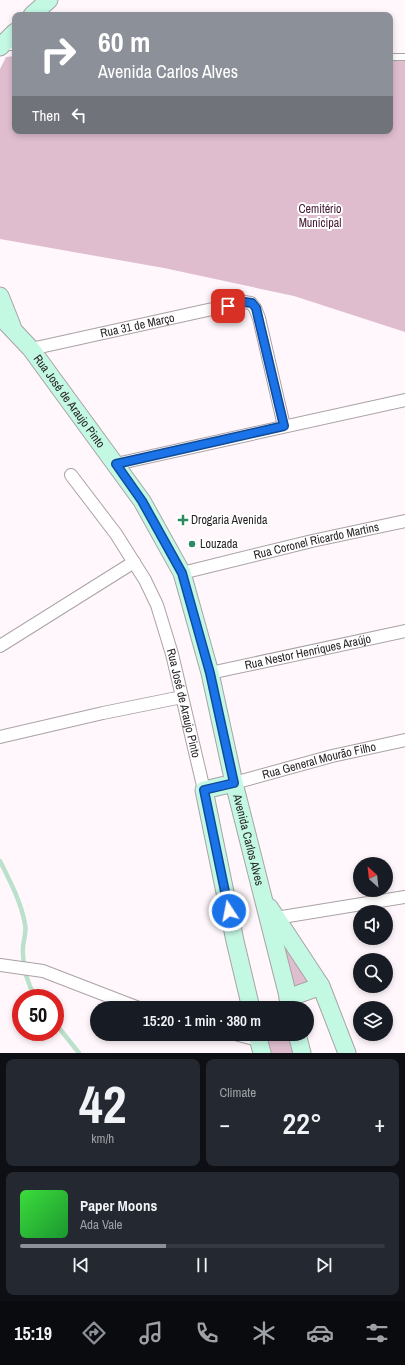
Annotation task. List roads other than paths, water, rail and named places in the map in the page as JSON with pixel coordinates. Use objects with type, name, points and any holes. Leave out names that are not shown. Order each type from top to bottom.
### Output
[{"type":"main road","points":[[35,12],[49,0]]},
{"type":"main road","points":[[0,47],[12,35]]},
{"type":"main road","points":[[0,296],[14,329]]},
{"type":"main road","name":"Rua José de Araujo Pinto","points":[[0,316],[14,329],[31,349],[116,464],[142,501],[182,573],[210,673],[234,783]]},
{"type":"main road","name":"Avenida Carlos Alves","points":[[204,790],[234,783],[289,1001]]},
{"type":"main road","points":[[204,790],[248,1001]]},
{"type":"main road","points":[[263,898],[321,986],[347,1053]]},
{"type":"main road","points":[[294,1001],[321,986]]},
{"type":"main road","points":[[299,1041],[302,1053]]},
{"type":"street","name":"Rua 31 de Março","points":[[31,349],[244,302],[252,303],[256,308],[259,318],[284,426]]},
{"type":"street","points":[[116,464],[405,400]]},
{"type":"street","name":"Rua José de Araujo Pinto","points":[[71,475],[116,534],[134,562],[157,605],[172,654],[204,790]]},
{"type":"street","name":"Rua Coronel Ricardo Martins","points":[[182,573],[312,541],[405,521]]},
{"type":"street","points":[[0,646],[134,562]]},
{"type":"street","name":"Rua Nestor Henriques Araújo","points":[[210,673],[405,631]]},
{"type":"street","points":[[0,737],[103,713],[182,697]]},
{"type":"street","name":"Rua General Mourão Filho","points":[[234,783],[332,756],[405,740]]},
{"type":"street","points":[[276,918],[405,897]]},
{"type":"street","points":[[6,966],[43,971],[121,1001]]},
{"type":"lane","points":[[0,47],[12,47]]},
{"type":"lane","points":[[393,57],[405,57]]},
{"type":"waterway","points":[[0,861],[15,892],[23,916],[25,927],[23,948],[24,968],[32,989]]},
{"type":"waterway","points":[[64,1034],[79,1053]]},
{"type":"place","name":"Drogaria Avenida","points":[[183,520]]},
{"type":"place","name":"Louzada","points":[[192,544]]},
{"type":"park label","name":"Cemitério Municipal","points":[[320,216]]}]
